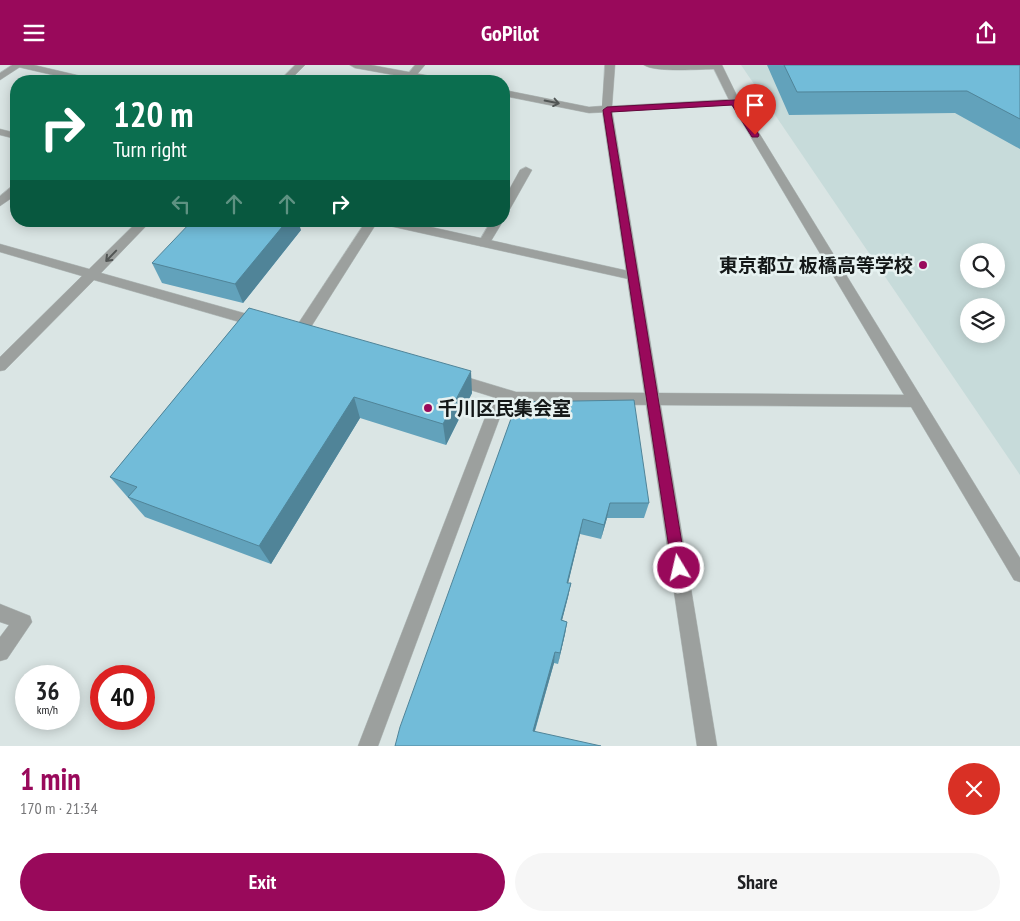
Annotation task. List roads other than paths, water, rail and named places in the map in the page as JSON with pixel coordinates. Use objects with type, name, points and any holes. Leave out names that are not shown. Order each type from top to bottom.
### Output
[{"type":"street","points":[[0,77],[19,65],[64,75]]},
{"type":"street","points":[[290,75],[300,65]]},
{"type":"street","points":[[355,65],[406,75]]},
{"type":"street","points":[[412,75],[420,65]]},
{"type":"street","points":[[610,65],[607,110],[707,746]]},
{"type":"street","points":[[649,65],[679,67],[717,65],[735,102],[1020,574]]},
{"type":"street","points":[[510,94],[589,110],[735,102]]},
{"type":"street","points":[[510,198],[526,170]]},
{"type":"street","points":[[0,366],[139,227]]},
{"type":"street","points":[[317,339],[294,333],[368,227]]},
{"type":"street","points":[[412,227],[632,276]]},
{"type":"street","points":[[484,243],[493,227]]},
{"type":"street","points":[[0,248],[271,326]]},
{"type":"street","points":[[437,375],[516,398],[916,401]]},
{"type":"street","points":[[368,746],[501,394]]},
{"type":"street","points":[[0,613],[22,622],[0,652]]},
{"type":"place","name":"東京都立 板橋高等学校","points":[[923,265]]},
{"type":"place","name":"千川区民集会室","points":[[428,408]]}]
